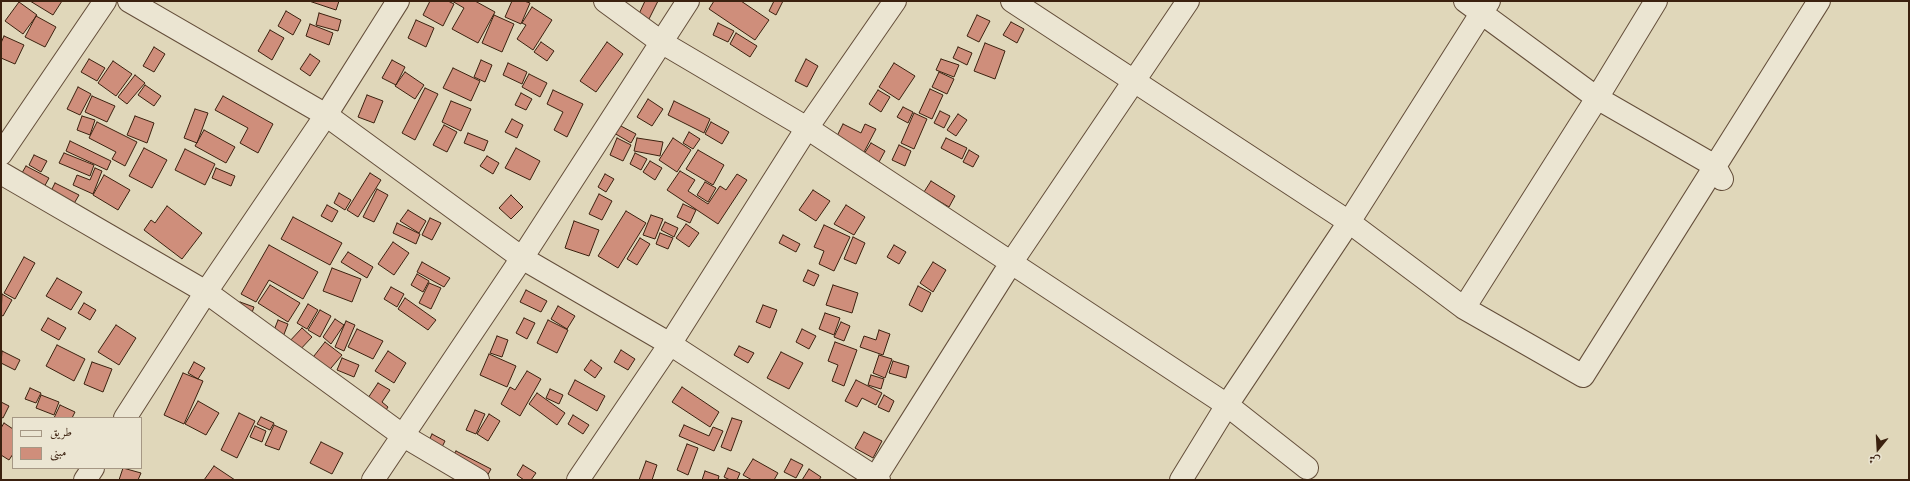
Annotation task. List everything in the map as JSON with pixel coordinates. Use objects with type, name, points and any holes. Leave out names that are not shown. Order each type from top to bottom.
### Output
[{"type":"street","points":[[1,154],[105,1]]},
{"type":"street","points":[[130,1],[326,115],[522,258],[670,344],[876,479],[1011,263],[1135,82],[1188,1]]},
{"type":"street","points":[[126,417],[206,292],[326,115],[398,1]]},
{"type":"street","points":[[605,1],[661,42],[808,128],[1227,405],[1307,468]]},
{"type":"street","points":[[373,480],[522,258],[688,1]]},
{"type":"street","points":[[578,480],[670,344],[808,128],[895,1]]},
{"type":"street","points":[[1012,1],[1348,222],[1464,308],[1583,376],[1719,174],[1819,1]]},
{"type":"street","points":[[1464,308],[1597,98],[1656,1]]},
{"type":"street","points":[[1181,480],[1227,405],[1348,222],[1479,5],[1597,98],[1719,174]]},
{"type":"street","points":[[1,172],[206,292],[402,435],[478,480]]},
{"type":"street","points":[[85,480],[92,469]]},
{"type":"building","points":[[30,1],[62,1],[53,15]]},
{"type":"building","points":[[309,1],[339,1],[336,10]]},
{"type":"building","points":[[430,1],[448,1],[454,4],[443,26],[423,15]]},
{"type":"building","points":[[452,1],[475,1],[495,12],[478,43],[452,29],[464,8]]},
{"type":"building","points":[[512,1],[524,1],[530,3],[521,24],[505,17]]},
{"type":"building","points":[[645,1],[658,1],[648,21],[638,16]]},
{"type":"building","points":[[714,1],[741,1],[769,20],[755,40],[709,9]]},
{"type":"building","points":[[774,1],[783,1],[776,15],[769,11]]},
{"type":"building","points":[[19,2],[37,15],[23,34],[5,21]]},
{"type":"building","points":[[532,7],[552,20],[533,50],[517,39],[526,25],[522,23]]},
{"type":"building","points":[[286,11],[301,20],[293,35],[278,26]]},
{"type":"building","points":[[319,13],[341,20],[338,31],[316,25]]},
{"type":"building","points":[[494,15],[514,24],[502,52],[482,43]]},
{"type":"building","points":[[977,15],[990,21],[979,42],[967,36]]},
{"type":"building","points":[[36,16],[56,27],[45,47],[25,37]]},
{"type":"building","points":[[416,20],[434,28],[426,47],[408,38]]},
{"type":"building","points":[[1011,22],[1024,29],[1017,43],[1003,35]]},
{"type":"building","points":[[718,23],[734,31],[728,42],[713,35]]},
{"type":"building","points":[[310,24],[333,33],[329,45],[306,36]]},
{"type":"building","points":[[270,30],[284,38],[272,60],[258,51]]},
{"type":"building","points":[[736,33],[757,46],[750,57],[730,44]]},
{"type":"building","points":[[4,36],[24,45],[15,64],[1,58],[1,43]]},
{"type":"building","points":[[541,42],[554,51],[547,61],[534,52]]},
{"type":"building","points":[[607,42],[623,54],[596,92],[580,81]]},
{"type":"building","points":[[985,43],[1005,51],[995,79],[974,71]]},
{"type":"building","points":[[154,47],[165,54],[154,72],[143,66]]},
{"type":"building","points":[[958,47],[972,53],[967,65],[953,58]]},
{"type":"building","points":[[310,54],[320,61],[310,76],[300,69]]},
{"type":"building","points":[[89,59],[105,68],[97,81],[81,72]]},
{"type":"building","points":[[806,59],[818,66],[807,87],[795,81]]},
{"type":"building","points":[[941,59],[959,65],[954,77],[936,70]]},
{"type":"building","points":[[392,60],[405,67],[396,85],[382,78]]},
{"type":"building","points":[[481,60],[492,65],[485,82],[474,77]]},
{"type":"building","points":[[113,61],[132,74],[116,96],[98,83]]},
{"type":"building","points":[[508,63],[527,72],[522,84],[503,75]]},
{"type":"building","points":[[894,63],[915,76],[899,100],[879,87]]},
{"type":"building","points":[[453,68],[480,81],[471,101],[443,88]]},
{"type":"building","points":[[405,72],[424,85],[415,99],[395,86]]},
{"type":"building","points":[[939,72],[954,79],[947,94],[932,87]]},
{"type":"building","points":[[529,74],[547,83],[540,97],[522,87]]},
{"type":"building","points":[[135,75],[145,83],[127,104],[118,97]]},
{"type":"building","points":[[145,85],[161,96],[154,106],[138,95]]},
{"type":"building","points":[[78,87],[91,94],[80,115],[67,109]]},
{"type":"building","points":[[425,88],[438,94],[415,140],[402,133]]},
{"type":"building","points":[[930,89],[943,95],[932,119],[919,113]]},
{"type":"building","points":[[553,90],[583,104],[567,137],[554,130],[563,112],[547,104]]},
{"type":"building","points":[[878,90],[890,97],[881,112],[869,104]]},
{"type":"building","points":[[521,93],[532,99],[526,110],[515,105]]},
{"type":"building","points":[[367,95],[383,101],[374,123],[358,117]]},
{"type":"building","points":[[92,96],[115,106],[107,122],[85,112]]},
{"type":"building","points":[[223,96],[273,124],[258,153],[240,143],[248,128],[215,110]]},
{"type":"building","points":[[648,99],[663,109],[652,126],[637,117]]},
{"type":"building","points":[[451,101],[471,109],[461,131],[442,122]]},
{"type":"building","points":[[674,101],[710,119],[704,133],[668,115]]},
{"type":"building","points":[[903,107],[913,112],[908,123],[897,117]]},
{"type":"building","points":[[195,109],[208,113],[197,143],[184,138]]},
{"type":"building","points":[[940,111],[950,116],[944,128],[934,123]]},
{"type":"building","points":[[914,113],[927,119],[914,149],[901,143]]},
{"type":"building","points":[[958,114],[967,120],[956,136],[947,130]]},
{"type":"building","points":[[82,116],[95,120],[90,135],[77,130]]},
{"type":"building","points":[[135,116],[154,123],[147,143],[127,135]]},
{"type":"building","points":[[512,119],[523,125],[517,138],[505,132]]},
{"type":"building","points":[[97,122],[137,142],[125,166],[112,159],[116,152],[89,138]]},
{"type":"building","points":[[711,122],[729,132],[722,144],[705,134]]},
{"type":"building","points":[[843,124],[861,133],[865,124],[876,129],[863,154],[835,140]]},
{"type":"building","points":[[444,125],[457,132],[447,152],[433,145]]},
{"type":"building","points":[[619,125],[636,134],[631,143],[614,133]]},
{"type":"building","points":[[204,130],[235,147],[226,163],[195,146]]},
{"type":"building","points":[[689,132],[700,139],[693,149],[683,143]]},
{"type":"building","points":[[468,133],[488,141],[484,151],[464,143]]},
{"type":"building","points":[[617,138],[631,145],[623,161],[610,155]]},
{"type":"building","points":[[637,138],[663,142],[660,156],[634,151]]},
{"type":"building","points":[[673,138],[691,150],[677,172],[659,160]]},
{"type":"building","points":[[946,138],[967,148],[962,159],[941,148]]},
{"type":"building","points":[[70,141],[111,161],[107,170],[66,151]]},
{"type":"building","points":[[871,143],[885,151],[879,162],[864,154]]},
{"type":"building","points":[[899,145],[911,151],[905,166],[892,160]]},
{"type":"building","points":[[144,148],[167,160],[152,188],[129,176]]},
{"type":"building","points":[[516,148],[540,161],[530,180],[505,168]]},
{"type":"building","points":[[185,149],[215,164],[205,185],[175,170]]},
{"type":"building","points":[[698,150],[724,165],[713,185],[686,169]]},
{"type":"building","points":[[969,150],[979,156],[973,167],[963,162]]},
{"type":"building","points":[[64,153],[94,165],[90,176],[59,163]]},
{"type":"building","points":[[635,153],[647,159],[641,170],[630,164]]},
{"type":"building","points":[[34,155],[47,161],[41,172],[29,165]]},
{"type":"building","points":[[487,156],[499,163],[493,174],[480,166]]},
{"type":"building","points":[[650,161],[662,168],[655,180],[643,172]]},
{"type":"building","points":[[26,166],[49,178],[42,191],[19,178]]},
{"type":"building","points":[[95,168],[102,171],[93,194],[73,185],[77,175],[90,180]]},
{"type":"building","points":[[216,168],[235,176],[231,186],[212,178]]},
{"type":"building","points":[[680,171],[695,180],[688,191],[708,204],[720,186],[726,190],[737,174],[747,180],[718,224],[667,190]]},
{"type":"building","points":[[370,173],[381,180],[358,217],[347,210]]},
{"type":"building","points":[[605,174],[614,179],[606,192],[598,187]]},
{"type":"building","points":[[104,175],[130,190],[118,210],[93,195]]},
{"type":"building","points":[[931,181],[955,196],[949,207],[924,192]]},
{"type":"building","points":[[705,182],[716,188],[708,202],[697,195]]},
{"type":"building","points":[[55,183],[79,195],[72,207],[49,195]]},
{"type":"building","points":[[377,189],[388,195],[374,222],[363,217]]},
{"type":"building","points":[[813,190],[830,201],[816,221],[799,210]]},
{"type":"building","points":[[339,193],[351,200],[345,210],[334,203]]},
{"type":"building","points":[[599,194],[612,201],[602,220],[589,214]]},
{"type":"building","points":[[511,195],[523,207],[511,219],[499,208]]},
{"type":"building","points":[[683,204],[696,210],[690,223],[677,217]]},
{"type":"building","points":[[327,205],[338,211],[332,222],[321,216]]},
{"type":"building","points":[[846,205],[865,217],[854,235],[834,224]]},
{"type":"building","points":[[167,206],[202,233],[182,259],[144,230],[151,220],[155,223]]},
{"type":"building","points":[[408,210],[426,221],[419,233],[400,221]]},
{"type":"building","points":[[626,211],[646,223],[618,268],[598,256]]},
{"type":"building","points":[[651,215],[663,219],[655,239],[643,235]]},
{"type":"building","points":[[293,217],[342,243],[330,265],[281,239]]},
{"type":"building","points":[[430,218],[441,223],[432,240],[422,235]]},
{"type":"building","points":[[574,221],[599,230],[589,256],[565,248]]},
{"type":"building","points":[[665,222],[678,228],[674,237],[661,230]]},
{"type":"building","points":[[397,223],[420,234],[416,244],[393,233]]},
{"type":"building","points":[[686,224],[699,233],[689,247],[676,238]]},
{"type":"building","points":[[824,225],[850,237],[834,271],[819,264],[824,251],[814,247]]},
{"type":"building","points":[[660,233],[673,238],[668,249],[656,244]]},
{"type":"building","points":[[783,235],[800,244],[796,252],[779,243]]},
{"type":"building","points":[[853,237],[865,243],[856,264],[844,259]]},
{"type":"building","points":[[640,238],[650,244],[637,265],[627,259]]},
{"type":"building","points":[[393,242],[409,253],[394,275],[378,264]]},
{"type":"building","points":[[269,245],[318,272],[303,299],[269,280],[256,302],[241,294]]},
{"type":"building","points":[[894,245],[906,252],[899,264],[887,257]]},
{"type":"building","points":[[348,252],[373,267],[367,278],[341,262]]},
{"type":"building","points":[[24,257],[35,263],[15,299],[4,293]]},
{"type":"building","points":[[422,262],[450,278],[444,287],[417,272]]},
{"type":"building","points":[[933,262],[946,270],[933,292],[920,283]]},
{"type":"building","points":[[332,268],[361,279],[352,302],[323,291]]},
{"type":"building","points":[[808,270],[819,275],[814,286],[803,281]]},
{"type":"building","points":[[417,274],[429,281],[423,292],[411,285]]},
{"type":"building","points":[[57,278],[82,292],[71,310],[46,296]]},
{"type":"building","points":[[429,283],[441,288],[431,309],[419,303]]},
{"type":"building","points":[[270,285],[300,303],[288,322],[258,303]]},
{"type":"building","points":[[833,285],[858,293],[852,313],[826,305]]},
{"type":"building","points":[[918,286],[931,293],[922,312],[909,305]]},
{"type":"building","points":[[391,287],[404,294],[397,307],[384,299]]},
{"type":"building","points":[[526,290],[547,301],[541,312],[520,302]]},
{"type":"building","points":[[2,294],[12,300],[3,316],[1,315]]},
{"type":"building","points":[[405,298],[436,320],[428,330],[398,309]]},
{"type":"building","points":[[240,302],[254,307],[250,318],[236,312]]},
{"type":"building","points":[[84,303],[96,310],[90,320],[78,313]]},
{"type":"building","points":[[308,304],[318,310],[307,329],[297,323]]},
{"type":"building","points":[[763,305],[777,310],[770,328],[756,322]]},
{"type":"building","points":[[558,306],[575,316],[567,329],[551,319]]},
{"type":"building","points":[[320,310],[331,316],[320,337],[308,330]]},
{"type":"building","points":[[825,313],[840,318],[834,335],[819,329]]},
{"type":"building","points":[[48,318],[66,328],[59,340],[41,330]]},
{"type":"building","points":[[524,318],[535,323],[527,339],[516,333]]},
{"type":"building","points":[[335,319],[344,325],[331,344],[323,337]]},
{"type":"building","points":[[278,320],[288,324],[281,342],[271,338]]},
{"type":"building","points":[[548,320],[568,330],[557,353],[537,343]]},
{"type":"building","points":[[346,321],[355,325],[344,351],[335,347]]},
{"type":"building","points":[[841,322],[850,326],[844,341],[834,337]]},
{"type":"building","points":[[116,325],[136,338],[119,365],[98,352]]},
{"type":"building","points":[[302,328],[312,337],[297,353],[287,344]]},
{"type":"building","points":[[357,329],[383,341],[373,359],[348,347]]},
{"type":"building","points":[[802,329],[816,336],[809,349],[796,342]]},
{"type":"building","points":[[879,330],[890,334],[883,355],[860,347],[864,336],[876,340]]},
{"type":"building","points":[[497,336],[508,340],[502,357],[490,353]]},
{"type":"building","points":[[325,342],[342,355],[326,374],[310,361]]},
{"type":"building","points":[[835,342],[857,350],[844,386],[832,381],[838,365],[828,361]]},
{"type":"building","points":[[57,345],[85,359],[74,381],[46,366]]},
{"type":"building","points":[[739,346],[754,353],[748,363],[734,355]]},
{"type":"building","points":[[621,350],[635,359],[628,370],[614,362]]},
{"type":"building","points":[[2,351],[20,360],[15,370],[1,363]]},
{"type":"building","points":[[388,351],[406,363],[394,383],[375,371]]},
{"type":"building","points":[[781,352],[803,363],[789,389],[767,378]]},
{"type":"building","points":[[489,354],[516,366],[507,387],[480,375]]},
{"type":"building","points":[[879,355],[892,359],[885,378],[873,373]]},
{"type":"building","points":[[342,358],[359,365],[354,377],[337,370]]},
{"type":"building","points":[[591,360],[602,368],[595,378],[584,370]]},
{"type":"building","points":[[893,361],[909,366],[906,378],[889,373]]},
{"type":"building","points":[[92,362],[112,369],[103,392],[84,384]]},
{"type":"building","points":[[194,362],[205,368],[198,379],[188,373]]},
{"type":"building","points":[[527,371],[541,379],[520,416],[501,404],[510,387],[515,390]]},
{"type":"building","points":[[183,373],[203,381],[184,424],[164,415]]},
{"type":"building","points":[[871,375],[884,379],[881,389],[868,385]]},
{"type":"building","points":[[575,380],[605,396],[597,411],[568,394]]},
{"type":"building","points":[[856,380],[882,393],[876,405],[862,398],[857,407],[845,401]]},
{"type":"building","points":[[378,383],[390,390],[382,402],[388,407],[376,425],[358,413]]},
{"type":"building","points":[[682,387],[719,412],[710,427],[672,402]]},
{"type":"building","points":[[30,388],[41,393],[36,403],[25,399]]},
{"type":"building","points":[[550,389],[563,395],[559,404],[546,398]]},
{"type":"building","points":[[537,393],[565,413],[557,425],[529,404]]},
{"type":"building","points":[[41,395],[59,402],[54,415],[36,408]]},
{"type":"building","points":[[884,395],[894,401],[889,412],[878,407]]},
{"type":"building","points":[[198,401],[219,413],[206,435],[185,424]]},
{"type":"building","points":[[1,402],[9,406],[3,418],[1,417]]},
{"type":"building","points":[[60,405],[75,412],[72,417],[54,417]]},
{"type":"building","points":[[475,410],[485,414],[476,434],[466,430]]},
{"type":"building","points":[[239,413],[255,421],[237,458],[221,450]]},
{"type":"building","points":[[489,414],[500,421],[488,441],[477,434]]},
{"type":"building","points":[[573,415],[589,425],[583,434],[568,424]]},
{"type":"building","points":[[261,417],[274,423],[270,430],[257,424]]},
{"type":"building","points":[[732,418],[742,421],[731,451],[721,447]]},
{"type":"building","points":[[4,423],[12,428],[12,456],[9,460],[1,455],[1,428]]},
{"type":"building","points":[[274,425],[287,431],[279,450],[265,445]]},
{"type":"building","points":[[684,425],[709,436],[713,427],[723,431],[714,451],[679,436]]},
{"type":"building","points":[[255,426],[266,431],[262,442],[250,437]]},
{"type":"building","points":[[864,432],[882,441],[873,458],[855,448]]},
{"type":"building","points":[[432,434],[445,441],[439,453],[426,447]]},
{"type":"building","points":[[321,442],[343,453],[332,474],[310,463]]},
{"type":"building","points":[[687,444],[698,448],[688,475],[677,470]]},
{"type":"building","points":[[456,451],[491,469],[485,480],[449,462]]},
{"type":"building","points":[[753,459],[778,473],[774,480],[752,480],[743,475]]},
{"type":"building","points":[[791,459],[803,465],[796,478],[784,472]]},
{"type":"building","points":[[646,461],[657,465],[652,480],[639,480]]},
{"type":"building","points":[[523,465],[536,473],[531,480],[524,480],[517,475]]},
{"type":"building","points":[[214,466],[235,480],[204,480]]},
{"type":"building","points":[[728,468],[740,473],[737,480],[730,480],[724,477]]},
{"type":"building","points":[[123,469],[141,473],[138,480],[119,480]]},
{"type":"building","points":[[809,469],[821,477],[819,480],[802,480]]},
{"type":"building","points":[[705,471],[719,476],[718,480],[702,480]]}]
